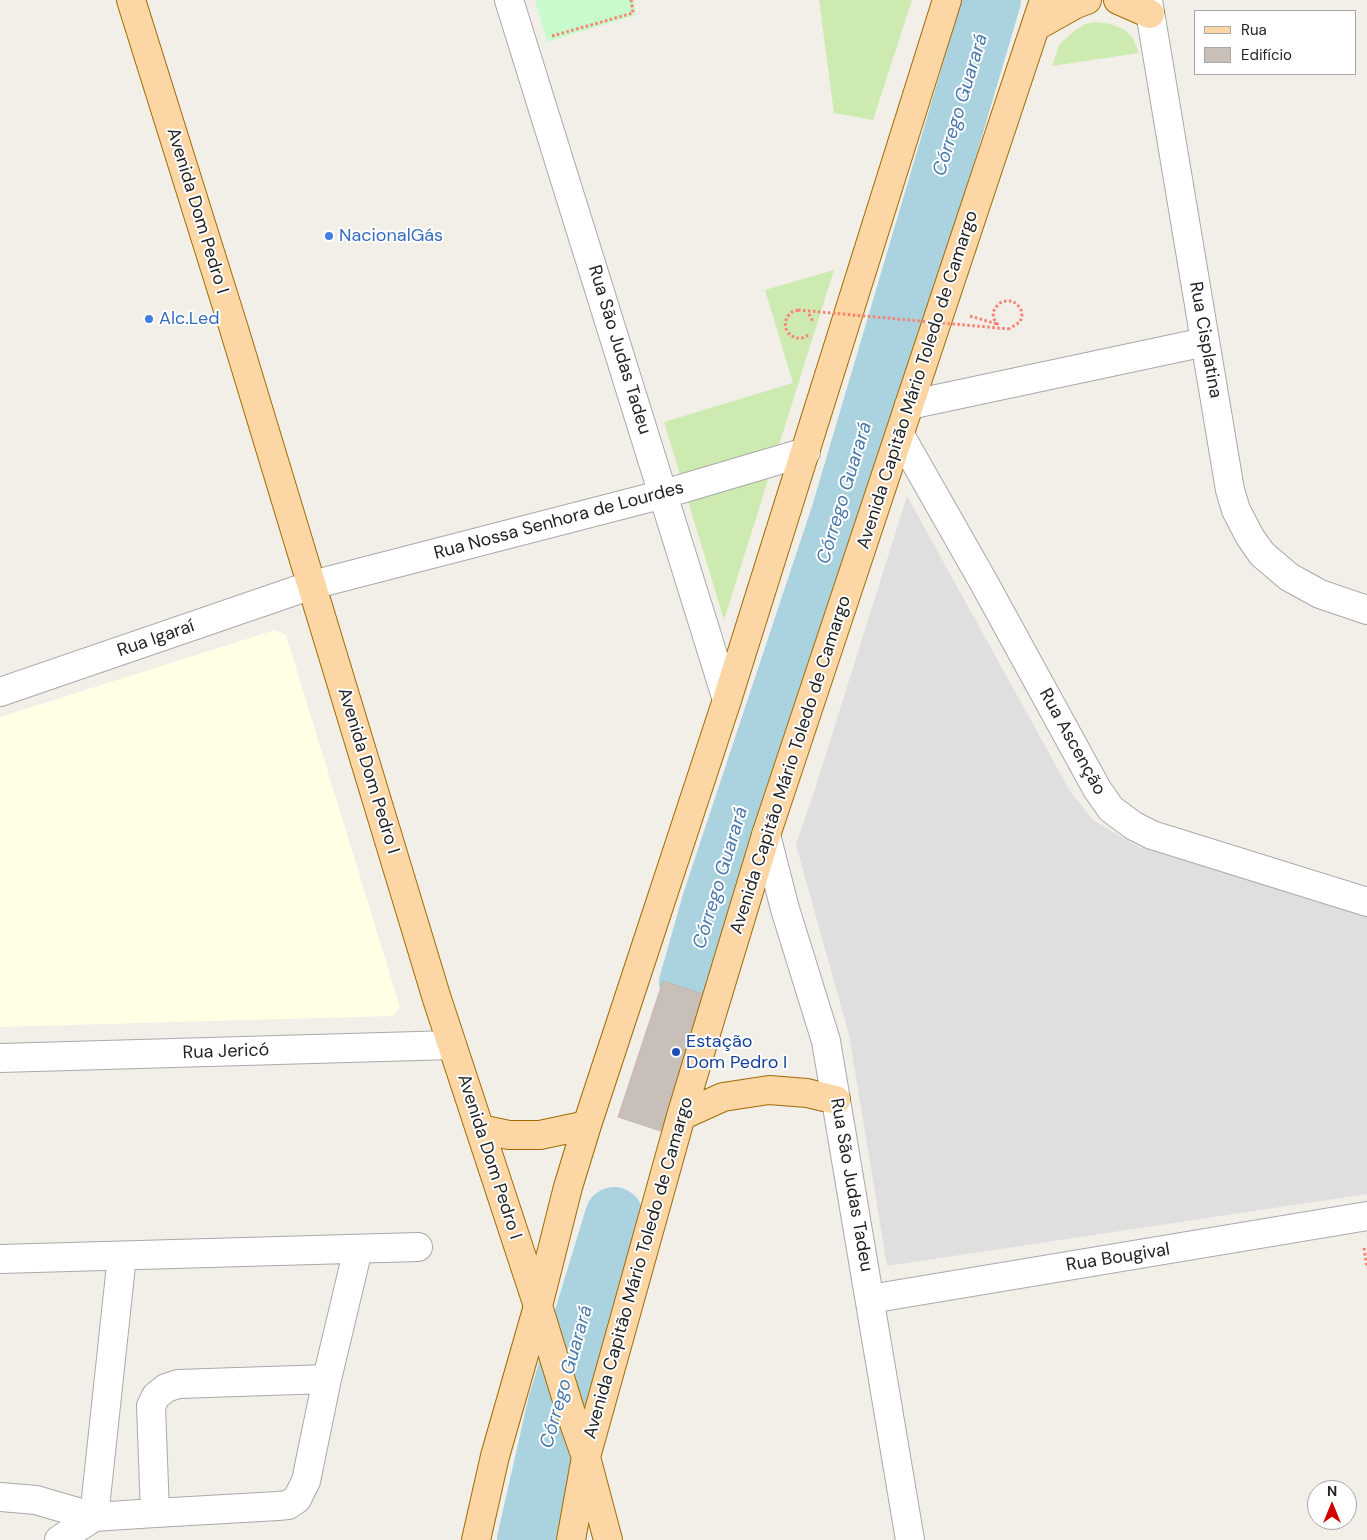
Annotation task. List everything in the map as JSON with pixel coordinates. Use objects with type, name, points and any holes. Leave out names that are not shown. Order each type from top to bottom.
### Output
[{"type":"main road","name":"Avenida Dom Pedro I","points":[[131,0],[234,329],[452,1045],[586,1458],[608,1540]]},
{"type":"main road","points":[[476,1540],[495,1456],[538,1306],[568,1187],[727,700],[947,0]]},
{"type":"main road","points":[[1044,10],[1088,0]]},
{"type":"main road","points":[[1118,0],[1149,7]]},
{"type":"main road","name":"Avenida Capitão Mário Toledo de Camargo","points":[[571,1540],[586,1458],[681,1116],[766,835],[909,405],[1044,10]]},
{"type":"main road","points":[[681,1116],[722,1097],[769,1090],[807,1094],[836,1100]]},
{"type":"main road","points":[[480,1130],[509,1135],[540,1135],[587,1125]]},
{"type":"street","name":"Rua São Judas Tadeu","points":[[510,0],[727,700]]},
{"type":"street","name":"Rua Cisplatina","points":[[1149,7],[1230,490],[1236,510],[1262,554],[1289,577],[1320,594],[1367,610]]},
{"type":"street","points":[[909,405],[1205,342]]},
{"type":"street","name":"Rua Ascenção","points":[[900,435],[983,580],[1097,789],[1112,810],[1134,826],[1152,835],[1367,902]]},
{"type":"street","name":"Rua Nossa Senhora de Lourdes","points":[[312,585],[664,494],[806,452]]},
{"type":"street","name":"Rua Igaraí","points":[[0,692],[312,585]]},
{"type":"street","name":"Rua São Judas Tadeu","points":[[766,835],[826,1041],[910,1540]]},
{"type":"street","name":"Rua Jericó","points":[[0,1058],[452,1045]]},
{"type":"street","name":"Rua Bougival","points":[[870,1299],[1367,1216]]},
{"type":"street","points":[[0,1259],[418,1247]]},
{"type":"street","points":[[0,1497],[36,1500],[94,1517],[278,1506],[288,1505],[297,1499],[306,1481],[327,1379],[358,1249]]},
{"type":"street","points":[[94,1517],[122,1256]]},
{"type":"street","points":[[154,1513],[151,1406],[156,1396],[166,1388],[178,1384],[327,1379]]},
{"type":"street","points":[[59,1540],[94,1517]]},
{"type":"path","points":[[524,45],[633,12],[632,0]]},
{"type":"path","points":[[812,332],[802,338],[790,335],[786,329],[787,317],[792,312],[798,310],[1010,329],[1020,322],[1022,316],[1017,304],[1012,301],[1006,301],[1000,303],[995,308],[993,314],[998,325]]},
{"type":"path","points":[[809,314],[813,319],[814,326]]},
{"type":"shaded area","points":[[907,496],[1070,791],[1093,820],[1139,847],[1367,912],[1367,1194],[887,1266],[849,1035],[796,845]]},
{"type":"shaded area","points":[[275,630],[286,635],[400,1007],[393,1016],[0,1027],[0,717]]},
{"type":"green space","points":[[535,0],[634,0],[636,15],[547,42]]},
{"type":"green space","points":[[819,0],[912,0],[873,120],[834,113]]},
{"type":"green space","points":[[1096,22],[1111,24],[1125,30],[1133,38],[1139,53],[1052,66],[1059,45],[1085,24]]},
{"type":"green space","points":[[834,270],[724,620],[664,422],[793,383],[765,290]]},
{"type":"building","points":[[663,981],[709,996],[664,1132],[618,1117]]},
{"type":"waterway","name":"Córrego Guarará","points":[[688,983],[711,902],[840,514],[992,0]]},
{"type":"waterway","name":"Córrego Guarará","points":[[526,1540],[557,1403],[614,1216]]},
{"type":"place","name":"NacionalGás","points":[[329,236]]},
{"type":"place","name":"Alc.Led","points":[[149,319]]},
{"type":"place","name":"Estação Dom Pedro I","points":[[676,1052]]}]
